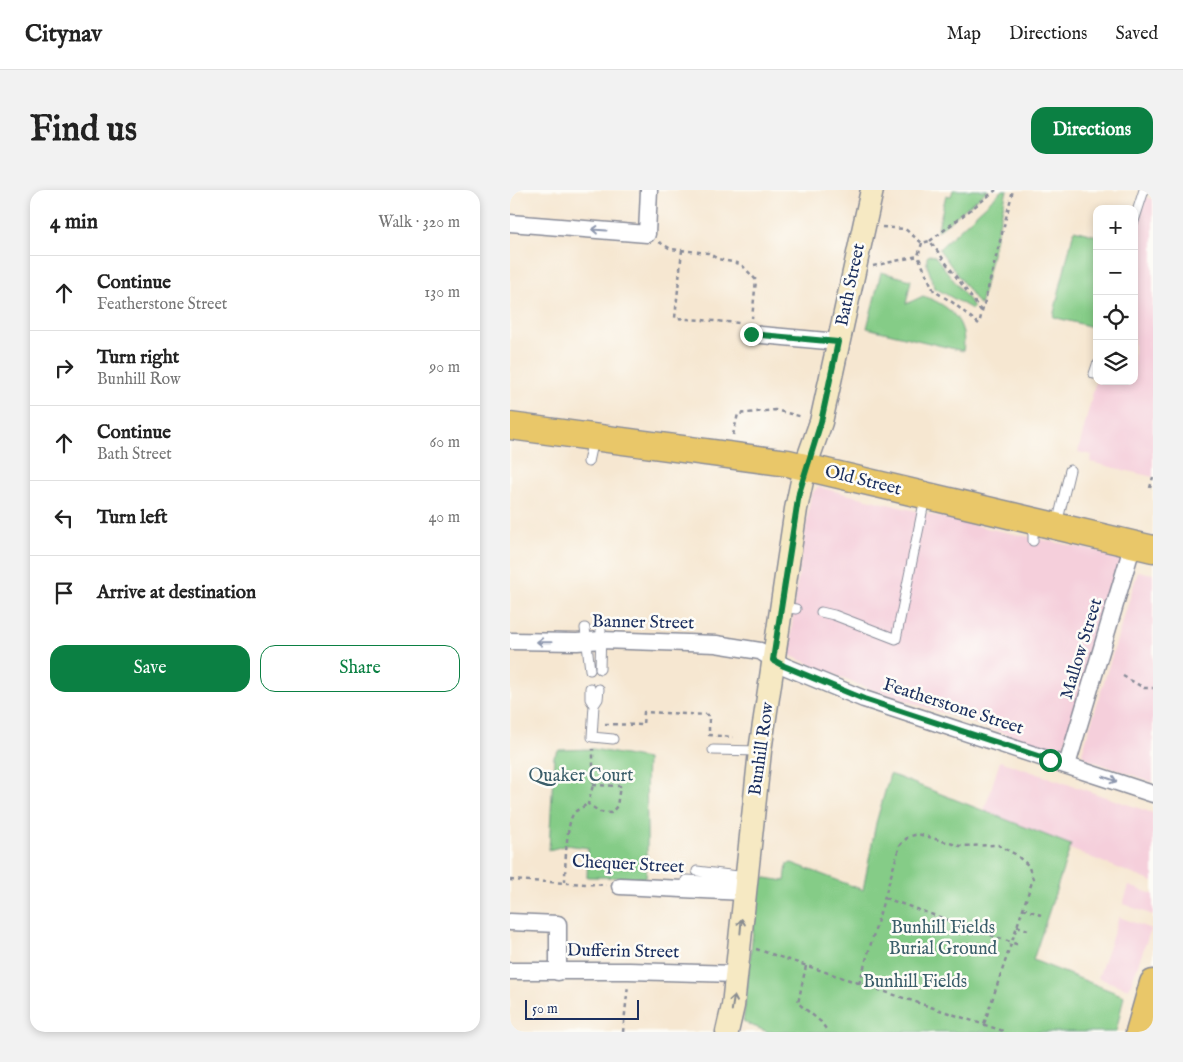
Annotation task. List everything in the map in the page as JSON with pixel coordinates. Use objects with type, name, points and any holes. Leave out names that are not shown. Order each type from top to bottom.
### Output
[{"type":"main road","name":"Bath Street","points":[[805,467],[818,431],[872,190]]},
{"type":"main road","name":"Old Street","points":[[510,426],[591,450],[728,456],[805,467],[925,496],[1041,530],[1143,547]]},
{"type":"main road","name":"Bunhill Row","points":[[727,1032],[733,1006],[760,751],[773,660],[789,608],[796,509],[805,467]]},
{"type":"main road","points":[[1140,1032],[1153,983]]},
{"type":"street","points":[[510,223],[647,234],[650,190]]},
{"type":"street","points":[[751,329],[838,342]]},
{"type":"street","name":"Mallow Street","points":[[1067,765],[1143,547]]},
{"type":"street","name":"Banner Street","points":[[510,641],[577,642],[594,634],[716,644],[760,651],[773,660]]},
{"type":"street","name":"Featherstone Street","points":[[773,660],[864,699],[1153,794]]},
{"type":"street","name":"Chequer Street","points":[[620,886],[745,884]]},
{"type":"street","points":[[510,922],[558,924],[558,972]]},
{"type":"street","name":"Dufferin Street","points":[[510,971],[629,971],[736,974]]},
{"type":"lane","points":[[1138,209],[1144,190]]},
{"type":"lane","points":[[1041,530],[1070,470]]},
{"type":"lane","points":[[821,612],[834,615],[896,640],[925,496]]},
{"type":"lane","points":[[594,634],[595,670],[594,634]]},
{"type":"lane","points":[[594,688],[590,699],[594,705],[592,737],[613,739]]},
{"type":"lane","points":[[713,750],[760,751]]},
{"type":"lane","points":[[697,871],[745,884]]},
{"type":"lane","points":[[686,880],[745,884]]},
{"type":"path","points":[[922,243],[930,241],[996,190]]},
{"type":"path","points":[[922,243],[918,256],[934,291],[952,302],[978,324],[1013,190]]},
{"type":"path","points":[[860,240],[883,226],[905,229],[922,243]]},
{"type":"path","points":[[647,234],[671,249],[682,250],[708,253],[718,259],[741,264],[756,280],[751,329],[675,318],[682,250]]},
{"type":"path","points":[[930,241],[982,312]]},
{"type":"path","points":[[872,266],[918,256]]},
{"type":"path","points":[[728,456],[738,414],[775,410],[818,431]]},
{"type":"path","points":[[1150,488],[1153,477]]},
{"type":"path","points":[[1124,676],[1131,682],[1144,688],[1153,688]]},
{"type":"path","points":[[593,724],[643,725],[644,712],[709,716],[709,735],[732,737]]},
{"type":"path","points":[[565,882],[567,845],[572,818],[574,813],[588,804],[593,785],[592,737]]},
{"type":"path","points":[[588,804],[600,812],[611,813],[620,800],[620,786],[593,785]]},
{"type":"path","points":[[859,984],[900,845],[908,837],[918,834],[960,846],[980,847],[998,845],[1015,854],[1028,866],[1033,878],[984,1024]]},
{"type":"path","name":"Chequer Street","points":[[510,880],[620,886]]},
{"type":"path","points":[[885,898],[1018,945]]},
{"type":"path","points":[[1023,908],[1042,914]]},
{"type":"path","points":[[1017,926],[1028,930]]},
{"type":"path","points":[[750,947],[1006,1032]]},
{"type":"path","points":[[806,966],[798,1003],[821,1022],[828,1032]]},
{"type":"path","points":[[623,1032],[629,971]]},
{"type":"shaded area","points":[[1145,197],[1153,199],[1153,477],[1090,462],[1092,455],[1078,452],[1095,385],[1138,385],[1138,223]]},
{"type":"shaded area","points":[[818,487],[986,528],[1121,556],[1123,561],[1064,745],[1057,751],[861,686],[789,655],[794,603],[811,494]]},
{"type":"shaded area","points":[[1138,571],[1153,574],[1153,782],[1086,759],[1082,753]]},
{"type":"shaded area","points":[[1000,761],[1153,813],[1153,882],[1070,849],[1071,845],[984,811]]},
{"type":"shaded area","points":[[1129,886],[1153,894],[1153,915],[1123,904]]},
{"type":"shaded area","points":[[1119,917],[1151,929],[1129,989],[1098,978]]},
{"type":"green space","points":[[953,190],[988,190],[937,232],[946,195],[951,196]]},
{"type":"green space","points":[[1002,190],[1007,190],[980,306],[939,249]]},
{"type":"green space","points":[[1074,230],[1093,235],[1093,327],[1053,317]]},
{"type":"green space","points":[[929,255],[935,256],[974,307],[972,309],[935,288],[927,265],[927,257]]},
{"type":"green space","points":[[881,272],[911,280],[906,304],[923,296],[949,310],[960,323],[963,331],[963,351],[867,328]]},
{"type":"green space","name":"Quaker Court","points":[[593,749],[647,759],[646,878],[587,877],[588,848],[567,845],[549,850],[554,756],[559,750]]},
{"type":"green space","name":"Bunhill Fields Burial Ground","points":[[890,774],[1071,845],[1033,960],[1124,996],[1116,1032],[768,1032],[743,1022],[759,877],[785,881],[787,864],[792,863],[863,890],[876,823]]},
{"type":"route","points":[[751,334],[838,342],[821,422],[805,467],[799,493],[773,660],[864,699],[1050,760]]},
{"type":"park label","name":"Bunhill Fields","points":[[915,982]]}]
